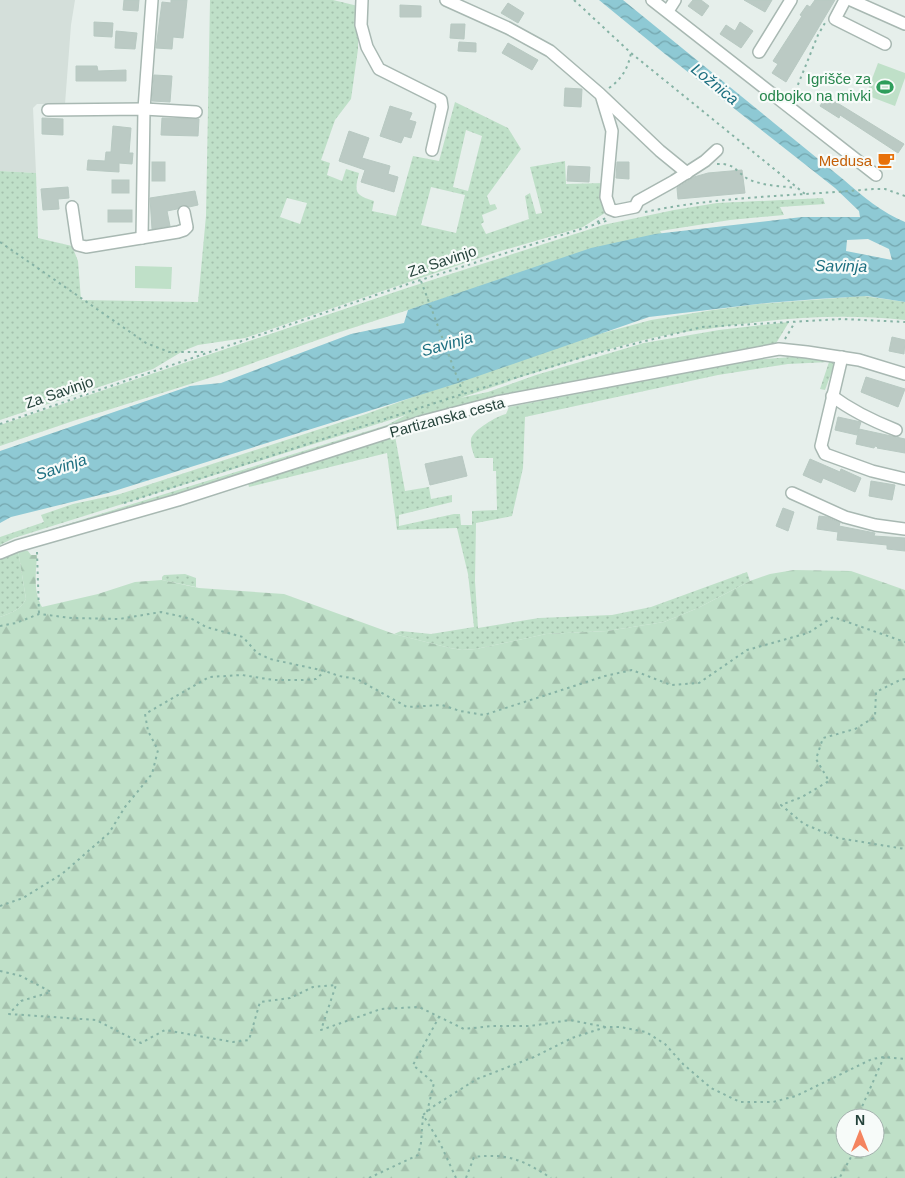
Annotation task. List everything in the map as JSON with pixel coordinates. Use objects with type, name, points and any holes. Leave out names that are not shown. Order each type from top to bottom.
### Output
[{"type":"street","points":[[142,238],[144,109],[152,0]]},
{"type":"street","points":[[362,0],[361,25],[367,47],[379,70],[441,100],[442,107],[432,150]]},
{"type":"street","points":[[446,0],[508,28],[550,51],[600,94],[660,151],[687,173]]},
{"type":"street","points":[[652,0],[876,175]]},
{"type":"street","points":[[668,11],[675,0]]},
{"type":"street","points":[[759,52],[792,0]]},
{"type":"street","points":[[845,0],[835,19],[884,44]]},
{"type":"street","points":[[851,0],[905,24]]},
{"type":"street","points":[[600,94],[606,108],[612,132],[606,197],[610,209],[614,211],[636,208],[638,201],[687,173],[717,150]]},
{"type":"street","points":[[48,110],[144,109],[196,112]]},
{"type":"street","points":[[72,207],[78,245],[83,247],[161,236],[184,230],[187,226],[184,212]]},
{"type":"street","name":"Partizanska cesta","points":[[0,553],[17,546],[178,500],[451,414],[497,402],[779,349],[859,360],[905,374]]},
{"type":"street","points":[[842,357],[821,446],[824,454],[872,471],[905,479]]},
{"type":"street","points":[[832,396],[848,408],[896,430]]},
{"type":"street","points":[[792,493],[844,517],[875,525],[905,529]]},
{"type":"path","points":[[574,0],[631,53],[805,194]]},
{"type":"path","points":[[790,106],[818,35],[827,21]]},
{"type":"path","points":[[600,94],[619,80],[627,69],[631,53]]},
{"type":"path","points":[[714,164],[727,164],[748,179],[768,185],[797,188]]},
{"type":"path","points":[[641,213],[677,205],[873,189],[885,189],[905,196]]},
{"type":"path","points":[[586,227],[607,218]]},
{"type":"path","name":"Za Savinjo","points":[[0,424],[208,352],[613,219]]},
{"type":"path","points":[[0,242],[146,343],[169,352],[208,352]]},
{"type":"path","points":[[421,281],[463,394]]},
{"type":"path","points":[[124,504],[589,355],[702,327],[842,319],[905,322]]},
{"type":"path","points":[[779,349],[795,322]]},
{"type":"path","points":[[37,549],[39,614]]},
{"type":"path","points":[[0,626],[16,623],[39,614],[72,618],[119,619],[160,612],[192,619],[206,627],[243,637],[258,653],[270,658],[357,679],[406,707],[442,705],[460,711],[484,715],[605,676],[632,670],[671,685],[698,683],[747,650],[808,633],[833,617],[905,642]]},
{"type":"path","points":[[0,906],[23,898],[62,874],[109,833],[125,807],[152,774],[158,750],[148,731],[145,714],[209,677],[242,675],[274,680],[303,680],[316,679],[325,671]]},
{"type":"path","points":[[905,680],[900,680],[876,692],[875,717],[855,730],[823,738],[816,759],[829,781],[802,797],[781,805],[804,824],[838,838],[905,849]]},
{"type":"path","points":[[0,971],[21,976],[51,992],[21,1001],[8,1014],[96,1020],[140,1043],[165,1030],[233,1042],[249,1040],[260,1002],[290,998],[313,987],[336,985],[321,1030],[381,1009],[419,1007],[464,1029],[492,1026],[530,1026],[570,1020],[606,1026],[620,1026],[646,1032],[665,1044],[683,1064],[711,1088],[740,1102],[773,1102],[796,1096],[872,1059],[884,1057],[905,1059]]},
{"type":"path","points":[[427,1112],[434,1083],[413,1065],[439,1017]]},
{"type":"path","points":[[369,1178],[418,1155],[423,1116],[477,1079],[572,1038],[606,1026]]},
{"type":"path","points":[[861,1108],[884,1057]]},
{"type":"path","points":[[423,1116],[440,1143],[456,1178]]},
{"type":"path","points":[[466,1178],[474,1157],[491,1155],[508,1157],[529,1164],[551,1178]]},
{"type":"path","points":[[834,1178],[840,1177],[850,1158]]},
{"type":"shaded area","points":[[0,0],[75,0],[71,25],[65,104],[37,104],[33,108],[36,173],[0,171]]},
{"type":"green space","points":[[210,0],[333,0],[358,6],[358,49],[351,99],[335,120],[321,160],[330,163],[327,175],[342,181],[346,169],[359,173],[358,192],[363,197],[374,201],[372,211],[396,216],[413,156],[439,161],[455,102],[508,128],[521,149],[487,196],[490,205],[495,204],[497,209],[482,215],[484,222],[481,224],[486,234],[529,219],[525,196],[530,193],[536,214],[542,213],[530,167],[565,161],[566,184],[605,183],[608,211],[583,227],[494,253],[245,338],[198,345],[183,351],[153,369],[0,420],[0,171],[36,173],[38,238],[72,246],[78,261],[81,300],[198,302],[206,216]],"holes":[[[466,130],[482,136],[468,191],[453,187]],[[431,187],[465,195],[456,233],[421,225]],[[287,198],[307,203],[300,224],[280,217]]]},
{"type":"green space","name":"Igrišče za odbojko na mivki","points":[[878,63],[905,73],[895,106],[866,95]]},
{"type":"green space","points":[[823,198],[825,204],[780,207],[784,215],[730,220],[660,231],[662,234],[473,289],[340,332],[222,374],[0,446],[0,425],[407,288],[603,225],[717,203]]},
{"type":"green space","points":[[135,266],[172,267],[171,289],[135,288]]},
{"type":"green space","points":[[864,296],[905,302],[905,320],[856,317],[781,319],[652,338],[577,359],[460,398],[488,392],[536,375],[644,343],[719,330],[789,322],[775,345],[389,428],[55,533],[52,529],[387,425],[406,415],[14,538],[0,545],[0,537],[44,522],[41,515],[73,504],[120,494],[366,414],[588,337],[651,320],[713,310],[758,304]]},
{"type":"green space","points":[[805,356],[833,360],[835,363],[825,390],[820,389],[829,362],[788,364],[718,375],[525,417],[523,468],[512,516],[476,523],[475,581],[478,628],[539,618],[612,615],[651,607],[747,572],[750,581],[698,608],[664,622],[607,631],[546,634],[476,649],[462,650],[394,634],[401,631],[431,634],[474,627],[468,574],[457,528],[397,530],[387,453],[249,487],[248,483],[395,436],[405,491],[429,487],[431,499],[452,495],[452,502],[399,515],[399,526],[454,514],[460,514],[461,525],[472,525],[472,511],[497,510],[496,471],[493,471],[493,458],[475,458],[471,447],[471,439],[486,424],[506,414],[509,407],[750,360]]},
{"type":"green space","points":[[18,550],[26,599],[18,608],[0,617],[0,557]]},
{"type":"green space","points":[[18,550],[28,551],[31,555],[37,555],[36,588],[42,607],[98,594],[135,582],[162,580],[199,588],[284,594],[394,634],[462,650],[476,649],[546,634],[607,631],[664,622],[698,608],[750,581],[770,574],[794,570],[851,571],[905,590],[905,1178],[0,1178],[0,617],[24,603],[26,599]]},
{"type":"green space","points":[[185,574],[196,578],[196,587],[162,580],[164,575]]},
{"type":"water","points":[[599,0],[623,0],[865,198],[905,222],[905,302],[867,296],[767,303],[649,317],[458,383],[108,493],[11,517],[0,523],[0,451],[190,386],[221,383],[351,334],[404,323],[408,310],[591,248],[655,234],[802,217],[860,217],[859,211],[835,188]],"holes":[[[868,239],[889,249],[892,260],[846,251],[847,240]]]},
{"type":"building","points":[[124,0],[139,0],[138,11],[123,10]]},
{"type":"building","points":[[171,0],[187,0],[183,38],[173,37],[172,49],[156,48],[162,2],[171,3]]},
{"type":"building","points":[[693,0],[701,0],[709,6],[702,16],[688,6]]},
{"type":"building","points":[[744,0],[772,0],[765,12]]},
{"type":"building","points":[[815,0],[835,0],[786,82],[772,73],[778,64],[773,61],[802,16],[800,15],[807,5],[810,7]]},
{"type":"building","points":[[508,3],[524,13],[518,23],[501,13]]},
{"type":"building","points":[[400,5],[421,6],[421,17],[400,17]]},
{"type":"building","points":[[94,22],[113,23],[112,37],[94,36]]},
{"type":"building","points":[[740,22],[753,31],[741,48],[720,34],[726,25],[735,31]]},
{"type":"building","points":[[451,24],[465,24],[464,39],[450,38]]},
{"type":"building","points":[[116,31],[137,33],[135,49],[115,48]]},
{"type":"building","points":[[459,42],[476,43],[476,52],[458,51]]},
{"type":"building","points":[[508,43],[538,60],[532,70],[502,53]]},
{"type":"building","points":[[76,66],[97,66],[98,71],[126,70],[126,81],[76,81]]},
{"type":"building","points":[[154,75],[172,76],[170,102],[152,101]]},
{"type":"building","points":[[565,88],[582,89],[581,107],[564,106]]},
{"type":"building","points":[[826,96],[904,144],[898,153],[840,115],[839,118],[820,106]]},
{"type":"building","points":[[390,106],[412,113],[409,120],[416,122],[411,138],[404,136],[401,143],[380,136]]},
{"type":"building","points":[[42,118],[63,119],[63,135],[42,134]]},
{"type":"building","points":[[162,118],[199,119],[198,136],[161,135]]},
{"type":"building","points":[[113,126],[131,128],[129,153],[133,153],[132,164],[119,163],[119,172],[87,170],[88,160],[105,161],[106,152],[111,152]]},
{"type":"building","points":[[349,131],[369,138],[362,158],[390,166],[388,174],[398,177],[394,192],[361,182],[365,170],[339,161]]},
{"type":"building","points":[[152,162],[165,162],[165,181],[152,181]]},
{"type":"building","points":[[617,162],[629,162],[629,179],[616,178]]},
{"type":"building","points":[[568,166],[590,167],[589,182],[567,181]]},
{"type":"building","points":[[742,170],[745,193],[678,199],[677,188],[694,177],[708,173]]},
{"type":"building","points":[[112,180],[129,180],[129,193],[112,193]]},
{"type":"building","points":[[68,187],[69,198],[58,199],[59,209],[43,210],[41,189]]},
{"type":"building","points":[[195,191],[198,205],[189,207],[183,205],[177,209],[167,211],[170,226],[152,229],[150,198]]},
{"type":"building","points":[[108,210],[132,210],[132,222],[108,222]]},
{"type":"building","points":[[892,337],[905,340],[904,354],[889,351]]},
{"type":"building","points":[[866,377],[905,389],[898,407],[861,392]]},
{"type":"building","points":[[838,417],[861,422],[857,435],[835,430]]},
{"type":"building","points":[[859,429],[905,439],[905,453],[856,444]]},
{"type":"building","points":[[462,456],[467,476],[430,485],[425,464]]},
{"type":"building","points":[[810,459],[840,472],[841,469],[861,478],[855,492],[823,478],[821,483],[803,475]]},
{"type":"building","points":[[871,481],[895,485],[892,500],[869,496]]},
{"type":"building","points":[[783,508],[794,512],[788,531],[776,526]]},
{"type":"building","points":[[819,516],[827,517],[840,523],[839,526],[875,533],[874,536],[905,538],[905,551],[887,549],[887,545],[837,540],[838,532],[817,529]]},
{"type":"place","name":"Igrišče za odbojko na mivki","points":[[885,87]]},
{"type":"place","name":"Medusa","points":[[886,160]]},
{"type":"water label","name":"Ložnica","points":[[715,84]]},
{"type":"water label","name":"Savinja","points":[[841,266]]},
{"type":"water label","name":"Savinja","points":[[447,344]]},
{"type":"water label","name":"Savinja","points":[[61,467]]}]
